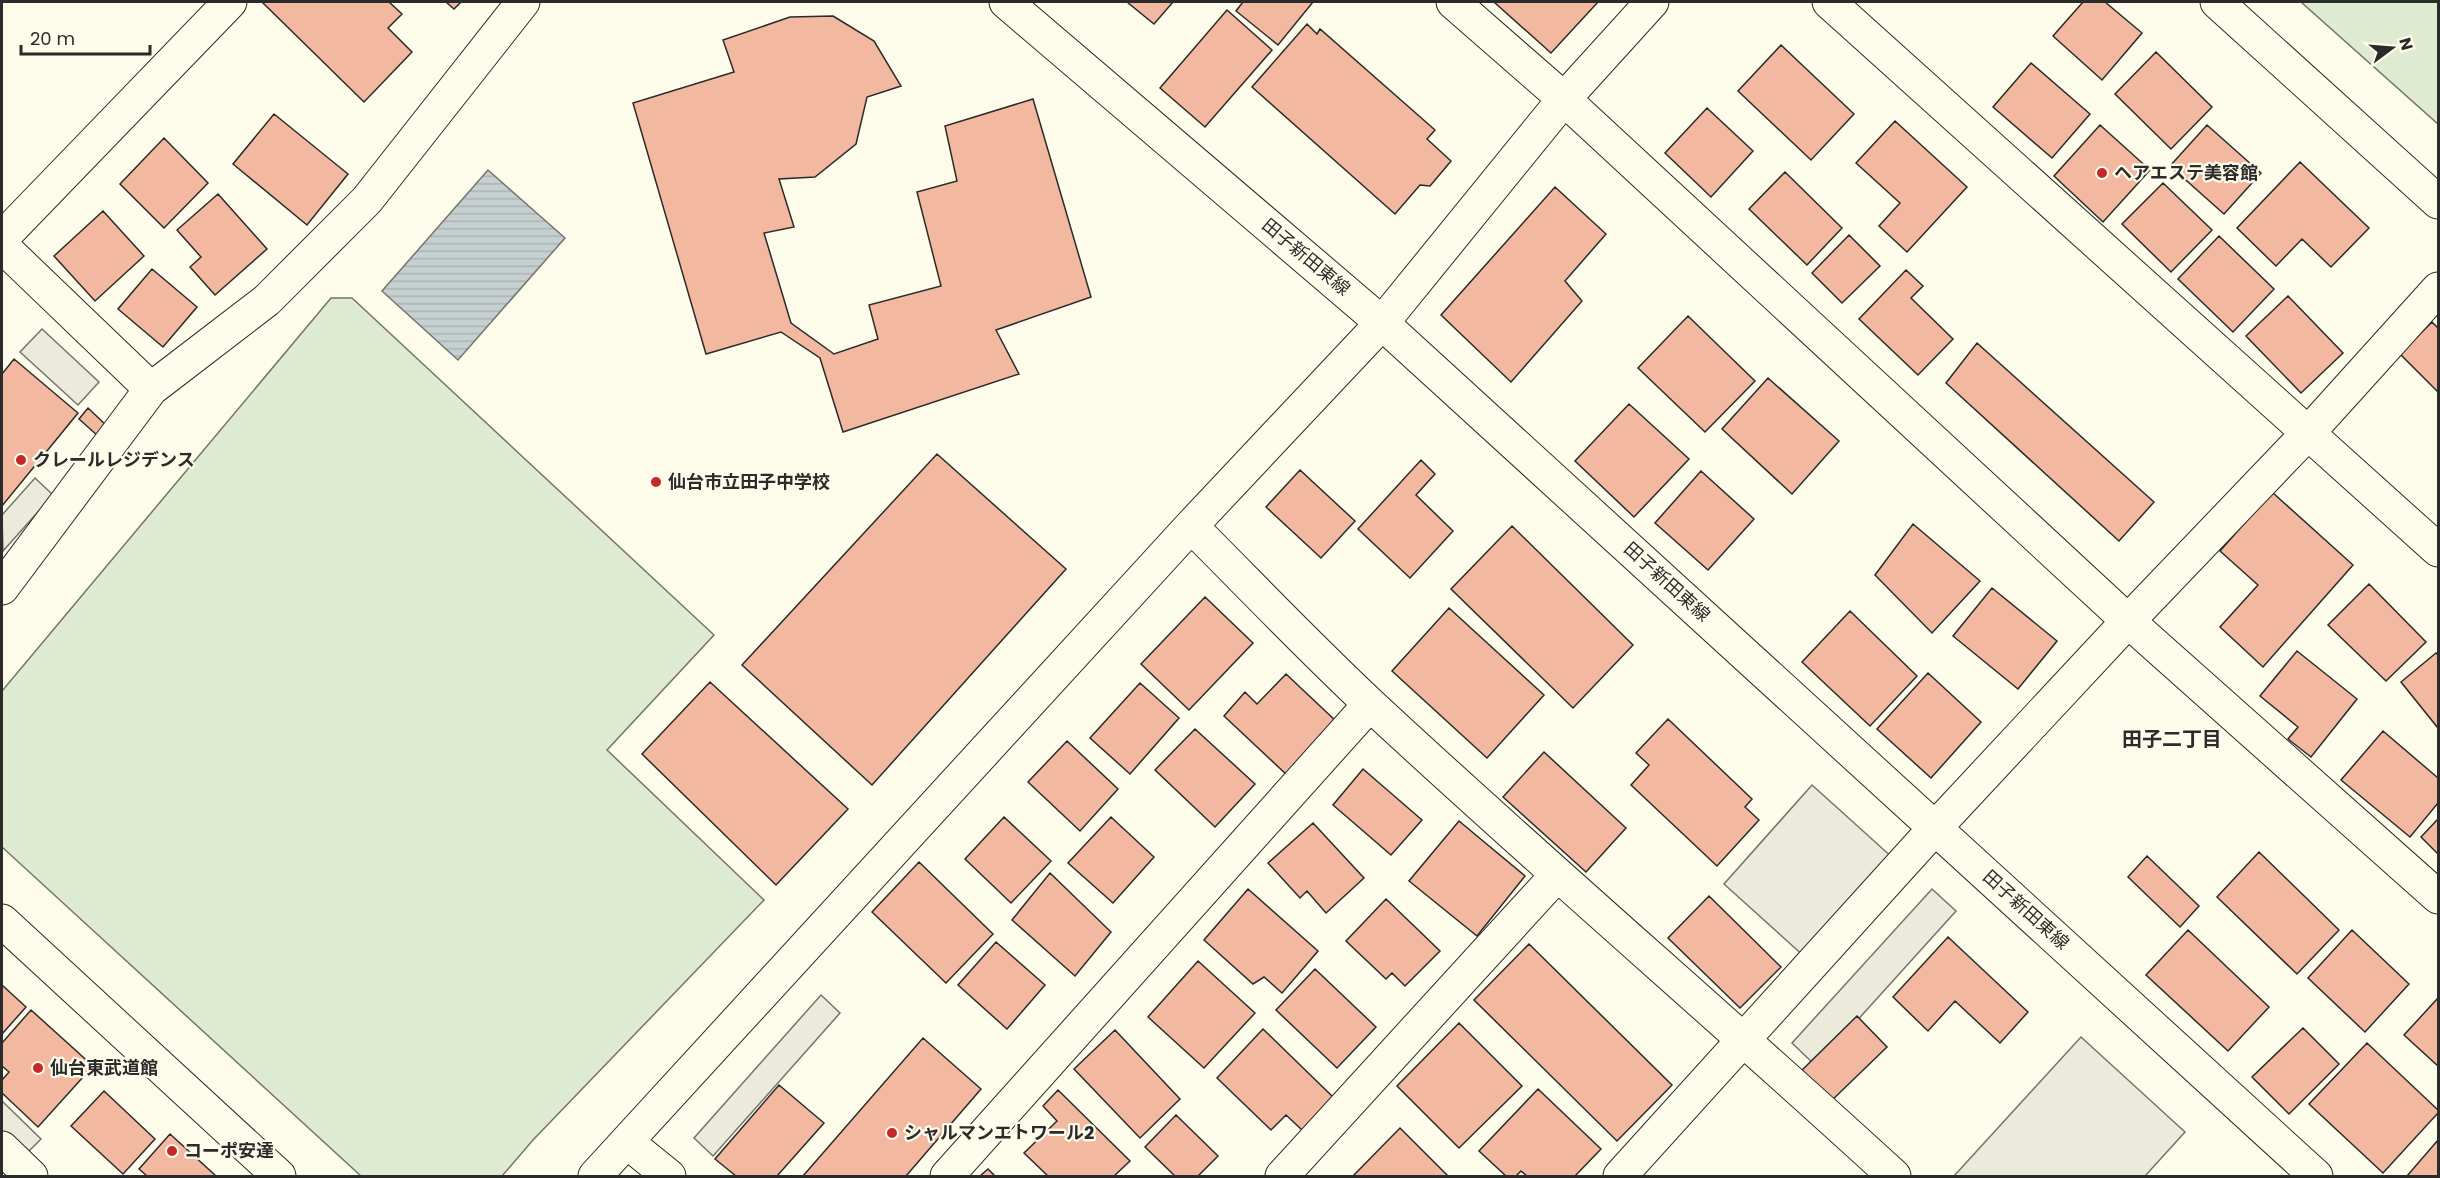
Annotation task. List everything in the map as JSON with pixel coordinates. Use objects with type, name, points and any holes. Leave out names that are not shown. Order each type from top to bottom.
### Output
[{"type":"street","points":[[2,238],[230,2]]},
{"type":"street","points":[[4,581],[151,389],[267,300],[367,200],[523,2]]},
{"type":"street","name":"田子新田東線","points":[[1006,2],[1382,323],[2316,1176]]},
{"type":"street","points":[[1454,2],[1564,99],[2127,621],[2439,897]]},
{"type":"street","points":[[595,1176],[1191,526],[1382,323],[1564,99],[1652,2]]},
{"type":"street","points":[[1829,2],[2439,550]]},
{"type":"street","points":[[2217,2],[2439,202]]},
{"type":"street","points":[[2,246],[151,389]]},
{"type":"street","points":[[1620,1176],[1935,828],[2127,621],[2308,433],[2439,289]]},
{"type":"street","points":[[1191,526],[1370,704],[1557,875],[1745,1039],[1894,1176]]},
{"type":"street","points":[[947,1176],[1370,704]]},
{"type":"street","points":[[1282,1176],[1557,875]]},
{"type":"street","points":[[2,921],[279,1176]]},
{"type":"street","points":[[627,1142],[669,1176]]},
{"type":"street","points":[[2,1148],[31,1176]]},
{"type":"green space","points":[[2301,2],[2438,2],[2438,124]]},
{"type":"green space","points":[[331,298],[352,298],[714,635],[607,750],[764,900],[533,1140],[502,1176],[361,1176],[2,847],[2,691]]},
{"type":"shaded area","points":[[488,170],[565,238],[458,360],[382,291]]},
{"type":"shaded area","points":[[42,329],[99,382],[78,405],[20,352]]},
{"type":"shaded area","points":[[35,478],[53,495],[3,551],[2,515]]},
{"type":"shaded area","points":[[1812,785],[1894,859],[1806,958],[1724,884]]},
{"type":"shaded area","points":[[1932,889],[1956,911],[1816,1066],[1792,1043]]},
{"type":"shaded area","points":[[821,995],[840,1013],[713,1156],[694,1138]]},
{"type":"shaded area","points":[[2081,1037],[2185,1132],[2145,1176],[1954,1176]]},
{"type":"shaded area","points":[[2,1101],[41,1139],[24,1156],[2,1135]]},
{"type":"building","points":[[262,2],[389,2],[402,14],[388,28],[412,52],[364,102]]},
{"type":"building","points":[[446,2],[461,2],[454,9]]},
{"type":"building","points":[[1127,2],[1173,2],[1154,24]]},
{"type":"building","points":[[1243,2],[1313,2],[1278,45],[1236,11]]},
{"type":"building","points":[[1494,2],[1598,2],[1551,53]]},
{"type":"building","points":[[2083,2],[2105,2],[2142,33],[2102,80],[2053,36]]},
{"type":"building","points":[[1227,10],[1272,50],[1205,127],[1160,88]]},
{"type":"building","points":[[833,16],[874,41],[901,86],[867,97],[856,144],[815,177],[779,179],[794,227],[764,233],[791,323],[834,354],[878,339],[869,305],[941,286],[917,192],[957,181],[945,126],[1033,99],[1091,297],[996,330],[1019,374],[843,432],[820,358],[781,332],[706,354],[633,103],[734,72],[723,40],[790,17]]},
{"type":"building","points":[[1307,24],[1317,34],[1320,29],[1435,130],[1427,139],[1451,161],[1430,186],[1420,185],[1395,214],[1252,87]]},
{"type":"building","points":[[1781,45],[1854,114],[1811,160],[1738,91]]},
{"type":"building","points":[[2156,52],[2212,107],[2171,149],[2115,94]]},
{"type":"building","points":[[2031,63],[2090,114],[2052,158],[1993,107]]},
{"type":"building","points":[[1707,108],[1753,151],[1711,197],[1665,153]]},
{"type":"building","points":[[274,114],[348,174],[307,225],[233,164]]},
{"type":"building","points":[[1895,121],[1967,187],[1907,252],[1879,226],[1900,203],[1856,163]]},
{"type":"building","name":"ヘアエステ美容館","points":[[2100,125],[2150,170],[2103,222],[2054,176]]},
{"type":"building","points":[[2207,125],[2261,173],[2224,214],[2170,166]]},
{"type":"building","points":[[164,138],[208,183],[164,228],[120,184]]},
{"type":"building","points":[[2300,162],[2369,228],[2331,267],[2302,239],[2276,266],[2237,228]]},
{"type":"building","points":[[1785,172],[1842,228],[1807,265],[1749,209]]},
{"type":"building","points":[[2163,183],[2212,230],[2171,272],[2122,224]]},
{"type":"building","points":[[1555,187],[1606,234],[1565,281],[1582,301],[1511,382],[1441,315]]},
{"type":"building","points":[[218,194],[267,249],[215,295],[190,267],[201,257],[177,230]]},
{"type":"building","points":[[103,211],[144,256],[95,301],[54,256]]},
{"type":"building","points":[[1849,235],[1880,266],[1842,303],[1812,273]]},
{"type":"building","points":[[2219,236],[2274,289],[2233,332],[2178,279]]},
{"type":"building","points":[[152,269],[197,307],[163,347],[118,309]]},
{"type":"building","points":[[1906,270],[1923,286],[1911,298],[1953,339],[1918,375],[1859,319]]},
{"type":"building","points":[[2288,296],[2343,353],[2301,393],[2246,336]]},
{"type":"building","points":[[1688,316],[1755,381],[1705,432],[1638,368]]},
{"type":"building","points":[[2432,322],[2438,328],[2438,392],[2400,354]]},
{"type":"building","points":[[1977,343],[2154,502],[2119,541],[1946,383]]},
{"type":"building","name":"クレールレジデンス","points":[[14,359],[78,413],[2,506],[2,374]]},
{"type":"building","points":[[1768,378],[1839,441],[1792,494],[1722,429]]},
{"type":"building","points":[[1629,404],[1689,459],[1634,517],[1575,461]]},
{"type":"building","points":[[88,408],[107,426],[98,436],[79,419]]},
{"type":"building","points":[[937,454],[1066,569],[872,785],[742,665]]},
{"type":"building","points":[[1421,460],[1435,474],[1416,495],[1453,531],[1410,578],[1358,529]]},
{"type":"building","points":[[1300,470],[1355,521],[1321,558],[1266,507]]},
{"type":"building","points":[[1701,471],[1754,519],[1708,570],[1655,523]]},
{"type":"building","points":[[2272,492],[2353,565],[2263,667],[2220,627],[2258,585],[2220,551]]},
{"type":"building","points":[[1913,524],[1980,581],[1932,633],[1875,575]]},
{"type":"building","points":[[1512,526],[1633,645],[1573,708],[1451,589]]},
{"type":"building","points":[[2369,584],[2426,642],[2386,681],[2328,625]]},
{"type":"building","points":[[1992,588],[2057,641],[2018,689],[1953,636]]},
{"type":"building","points":[[1205,597],[1253,643],[1189,710],[1141,664]]},
{"type":"building","points":[[1449,608],[1544,695],[1487,758],[1392,671]]},
{"type":"building","points":[[1850,611],[1917,676],[1870,726],[1802,662]]},
{"type":"building","points":[[2297,651],[2357,699],[2311,757],[2288,739],[2298,727],[2260,696]]},
{"type":"building","points":[[2436,653],[2438,655],[2438,728],[2401,682]]},
{"type":"building","points":[[1928,673],[1981,722],[1931,778],[1877,729]]},
{"type":"building","points":[[1286,674],[1338,723],[1288,776],[1224,716],[1245,692],[1257,704]]},
{"type":"building","points":[[710,682],[848,809],[776,885],[642,754]]},
{"type":"building","points":[[1140,683],[1179,718],[1130,774],[1090,738]]},
{"type":"building","points":[[1668,719],[1752,799],[1745,807],[1759,820],[1717,866],[1631,785],[1649,765],[1636,753]]},
{"type":"building","points":[[1195,729],[1255,784],[1215,827],[1155,770]]},
{"type":"building","points":[[2383,731],[2438,778],[2438,803],[2410,837],[2341,780]]},
{"type":"building","points":[[1067,741],[1118,789],[1080,831],[1028,782]]},
{"type":"building","points":[[1544,752],[1626,828],[1586,872],[1503,797]]},
{"type":"building","points":[[1363,769],[1422,820],[1391,855],[1333,805]]},
{"type":"building","points":[[1004,817],[1051,861],[1011,903],[965,859]]},
{"type":"building","points":[[1111,817],[1154,857],[1113,903],[1068,863]]},
{"type":"building","points":[[2438,819],[2438,854],[2421,837]]},
{"type":"building","points":[[1459,821],[1525,876],[1477,936],[1409,881]]},
{"type":"building","points":[[1313,823],[1364,878],[1326,913],[1307,891],[1300,898],[1268,863]]},
{"type":"building","points":[[2259,852],[2339,930],[2297,974],[2217,897]]},
{"type":"building","points":[[2147,856],[2199,906],[2180,927],[2128,877]]},
{"type":"building","points":[[919,862],[993,934],[946,983],[872,912]]},
{"type":"building","points":[[1050,873],[1111,932],[1075,976],[1012,920]]},
{"type":"building","points":[[1248,889],[1318,951],[1282,993],[1264,977],[1253,984],[1204,940]]},
{"type":"building","points":[[1709,896],[1781,967],[1740,1008],[1668,938]]},
{"type":"building","points":[[1386,899],[1440,951],[1405,986],[1392,973],[1386,979],[1346,941]]},
{"type":"building","points":[[2188,930],[2269,1007],[2228,1051],[2146,975]]},
{"type":"building","points":[[2352,930],[2409,984],[2365,1032],[2308,978]]},
{"type":"building","points":[[1948,937],[2028,1012],[2000,1043],[1955,1001],[1928,1031],[1893,997]]},
{"type":"building","points":[[996,942],[1045,985],[1007,1029],[958,985]]},
{"type":"building","points":[[1529,944],[1672,1085],[1617,1141],[1474,1000]]},
{"type":"building","points":[[1198,961],[1255,1013],[1204,1068],[1148,1017]]},
{"type":"building","points":[[1315,969],[1376,1027],[1337,1068],[1276,1010]]},
{"type":"building","points":[[2,985],[26,1007],[2,1034]]},
{"type":"building","points":[[2438,998],[2438,1066],[2404,1035]]},
{"type":"building","points":[[31,1010],[93,1066],[38,1127],[2,1093],[2,1080],[9,1072],[2,1066],[2,1043]]},
{"type":"building","points":[[1857,1016],[1887,1047],[1827,1105],[1798,1074]]},
{"type":"building","points":[[1459,1023],[1522,1086],[1459,1148],[1397,1086]]},
{"type":"building","points":[[2303,1028],[2339,1064],[2289,1114],[2252,1077]]},
{"type":"building","points":[[1263,1029],[1333,1097],[1302,1130],[1286,1115],[1271,1130],[1217,1078]]},
{"type":"building","points":[[1115,1030],[1180,1099],[1140,1138],[1074,1069]]},
{"type":"building","name":"シャルマンエトワール2","points":[[923,1038],[981,1089],[906,1176],[803,1176]]},
{"type":"building","points":[[2367,1043],[2438,1110],[2438,1113],[2383,1173],[2309,1104]]},
{"type":"building","points":[[779,1085],[824,1123],[777,1176],[736,1176],[715,1159]]},
{"type":"building","points":[[1538,1089],[1601,1149],[1575,1176],[1527,1176],[1521,1171],[1516,1176],[1506,1176],[1479,1151]]},
{"type":"building","points":[[1058,1090],[1130,1161],[1114,1176],[1048,1176],[1024,1153],[1057,1121],[1043,1106]]},
{"type":"building","points":[[104,1091],[155,1139],[123,1174],[71,1126]]},
{"type":"building","points":[[1176,1115],[1218,1156],[1198,1176],[1175,1176],[1145,1147]]},
{"type":"building","points":[[1400,1128],[1448,1176],[1353,1176]]},
{"type":"building","name":"コーポ安達","points":[[170,1134],[216,1176],[147,1176],[139,1169]]},
{"type":"building","points":[[2438,1140],[2438,1176],[2407,1176]]},
{"type":"building","points":[[988,1169],[995,1176],[980,1176]]},
{"type":"place","name":"ヘアエステ美容館","points":[[2102,173]]},
{"type":"place","name":"クレールレジデンス","points":[[21,460]]},
{"type":"place","name":"仙台市立田子中学校","points":[[656,482]]},
{"type":"place","name":"仙台東武道館","points":[[38,1068]]},
{"type":"place","name":"シャルマンエトワール2","points":[[892,1133]]},
{"type":"place","name":"コーポ安達","points":[[172,1151]]},
{"type":"district","name":"田子二丁目","points":[[2172,739]]}]
